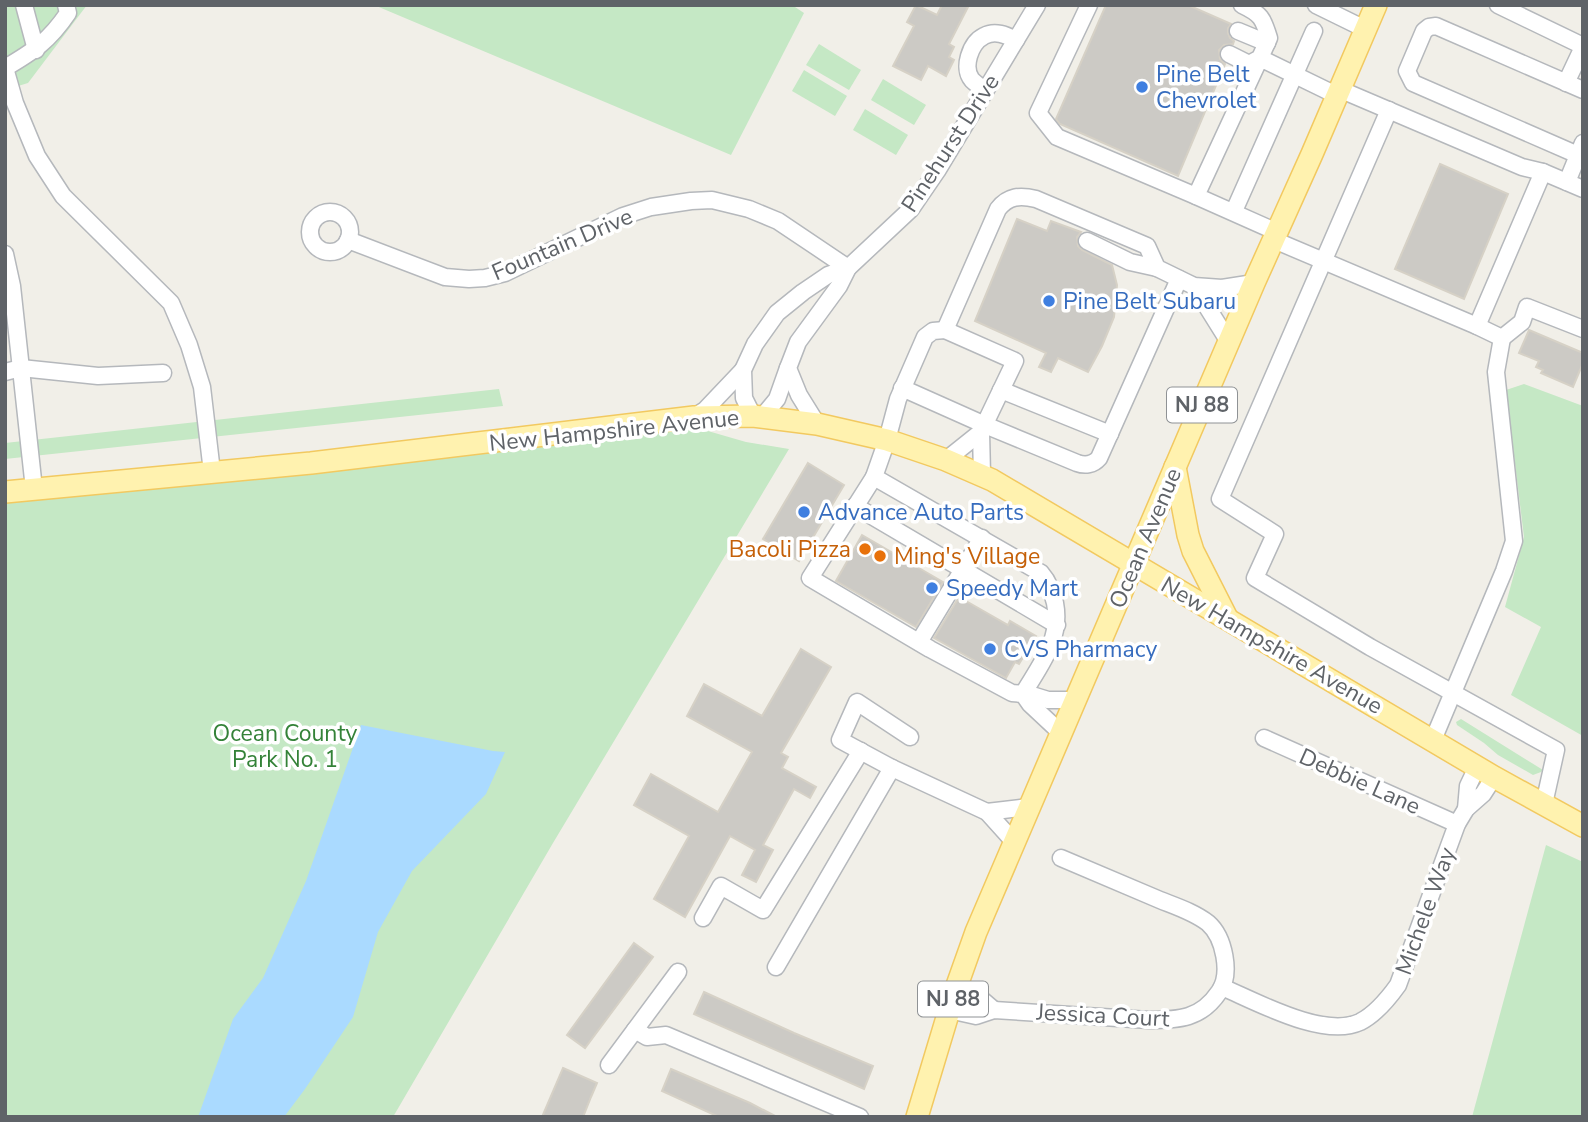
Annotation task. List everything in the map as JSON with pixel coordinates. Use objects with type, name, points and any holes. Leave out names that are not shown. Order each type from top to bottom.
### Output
[{"type":"main road","name":"Ocean Avenue","points":[[917,1117],[976,932],[1376,5]]},
{"type":"main road","name":"New Hampshire Avenue","points":[[5,492],[311,463],[694,417],[758,416],[817,424],[887,440],[982,475],[1486,772],[1583,825]]},
{"type":"main road","points":[[1175,467],[1190,543],[1227,618]]},
{"type":"street","points":[[24,5],[36,50]]},
{"type":"street","points":[[66,5],[68,13],[57,29],[36,50],[5,68],[15,103],[37,156],[63,197],[172,303],[202,387],[212,472]]},
{"type":"street","name":"Pinehurst Drive","points":[[758,416],[777,399],[798,342],[839,286],[848,268],[911,209],[937,171],[1037,5]]},
{"type":"street","points":[[1089,5],[1038,113],[1057,137],[1234,211],[1324,261],[1502,338]]},
{"type":"street","points":[[1498,5],[1583,47],[1566,83]]},
{"type":"street","points":[[1196,196],[1269,38],[1263,19],[1246,7]]},
{"type":"street","points":[[1323,7],[1365,29]]},
{"type":"street","points":[[1262,54],[1249,64],[1234,42],[1262,54],[1294,74],[1575,186],[1580,149],[1413,83],[1407,71],[1424,31],[1436,26],[1583,90]]},
{"type":"street","points":[[1234,211],[1314,31]]},
{"type":"street","points":[[985,91],[971,79],[968,68],[969,56],[977,41],[992,33],[1002,33],[1016,40]]},
{"type":"street","points":[[1389,110],[1220,499],[1275,534],[1255,578],[1350,636],[1556,750],[1544,804]]},
{"type":"street","points":[[1477,326],[1543,172]]},
{"type":"street","points":[[945,330],[998,209],[1006,200],[1021,196],[1036,199],[1147,246],[1157,268]]},
{"type":"street","name":"Fountain Drive","points":[[348,240],[445,277],[485,278],[505,273],[624,216],[651,207],[712,200],[749,209],[778,221],[848,268]]},
{"type":"street","points":[[1087,241],[1130,262],[1157,268],[1194,286],[1222,288],[1254,283]]},
{"type":"street","points":[[5,254],[12,286],[13,370],[34,489]]},
{"type":"street","name":"Pinehurst Drive","points":[[694,417],[705,410],[743,369],[755,344],[777,313],[828,275],[848,268]]},
{"type":"street","points":[[902,388],[983,428],[1077,463],[1093,463],[1099,458],[1179,279]]},
{"type":"street","points":[[813,285],[829,300]]},
{"type":"street","points":[[1194,286],[1229,342]]},
{"type":"street","points":[[1433,740],[1514,541],[1496,372],[1502,338],[1522,322],[1527,307],[1583,329]]},
{"type":"street","points":[[946,460],[983,428],[1015,361],[945,330],[928,334],[902,388],[874,477],[810,578],[1012,693],[1048,700],[1075,700]]},
{"type":"street","points":[[788,368],[799,395],[817,424]]},
{"type":"street","points":[[743,369],[744,398],[758,416]]},
{"type":"street","points":[[13,370],[98,376],[163,373]]},
{"type":"street","points":[[1001,390],[1110,434]]},
{"type":"street","points":[[982,475],[983,428]]},
{"type":"street","points":[[874,477],[982,538],[1047,579],[1054,599],[1057,625],[1055,635],[1023,694]]},
{"type":"street","points":[[855,506],[1057,625]]},
{"type":"street","points":[[919,642],[982,538]]},
{"type":"street","points":[[1023,694],[1060,733]]},
{"type":"street","points":[[910,737],[857,702],[840,740],[892,768],[987,811],[1014,842]]},
{"type":"street","name":"Debbie Lane","points":[[1264,738],[1457,824]]},
{"type":"street","points":[[703,918],[721,886],[763,910],[861,751]]},
{"type":"street","points":[[776,967],[892,768]]},
{"type":"street","name":"Michele Way","points":[[1223,987],[1308,1023],[1324,1026],[1359,1023],[1377,1010],[1398,985],[1457,824],[1466,809],[1483,794],[1486,772]]},
{"type":"street","points":[[987,811],[1028,807]]},
{"type":"street","points":[[1061,858],[1186,911],[1207,923],[1217,934],[1225,957],[1223,987]]},
{"type":"street","points":[[609,1065],[678,972]]},
{"type":"street","name":"Jessica Court","points":[[952,1001],[976,1016],[994,1010],[1174,1020],[1197,1014],[1223,987]]},
{"type":"street","points":[[635,1030],[647,1037],[666,1035],[860,1117]]},
{"type":"green space","points":[[5,5],[87,5],[28,83],[5,90]]},
{"type":"green space","points":[[374,5],[792,5],[804,13],[731,155]]},
{"type":"green space","points":[[819,44],[861,70],[849,90],[806,65]]},
{"type":"green space","points":[[804,70],[847,96],[835,116],[792,91]]},
{"type":"green space","points":[[883,79],[926,105],[914,125],[871,100]]},
{"type":"green space","points":[[865,109],[908,135],[896,155],[853,130]]},
{"type":"green space","points":[[1524,384],[1583,406],[1583,736],[1511,695],[1541,627],[1505,607],[1524,537],[1506,390]]},
{"type":"green space","points":[[499,389],[503,406],[5,459],[5,443]]},
{"type":"green space","name":"Ocean County Park No. 1","points":[[694,427],[746,442],[789,449],[393,1117],[5,1117],[5,492]]},
{"type":"green space","points":[[1461,719],[1543,770],[1533,775],[1498,755],[1457,725],[1456,722]]},
{"type":"green space","points":[[1546,845],[1583,862],[1583,1117],[1472,1117]]},
{"type":"water","points":[[361,725],[505,752],[486,794],[412,871],[378,932],[353,1017],[284,1117],[198,1117],[233,1019],[263,978],[306,881]]},
{"type":"building","points":[[916,5],[937,15],[942,5],[969,5],[949,44],[954,47],[949,57],[954,60],[946,76],[928,66],[921,80],[893,66],[914,26],[907,22]]},
{"type":"building","name":"Pine Belt Chevrolet","points":[[1106,5],[1188,5],[1231,24],[1228,33],[1234,41],[1233,44],[1224,45],[1219,50],[1220,59],[1225,64],[1178,176],[1060,124],[1056,119]]},
{"type":"building","points":[[1440,164],[1508,194],[1464,299],[1395,269]]},
{"type":"building","name":"Pine Belt Subaru","points":[[1017,219],[1047,231],[1051,221],[1081,232],[1077,237],[1078,246],[1112,265],[1117,285],[1114,317],[1088,372],[1058,358],[1051,372],[1039,367],[1046,353],[975,321]]},
{"type":"building","points":[[1529,330],[1583,353],[1583,363],[1573,387],[1541,373],[1543,370],[1536,367],[1539,361],[1519,353]]},
{"type":"building","name":"Advance Auto Parts","points":[[808,463],[844,485],[799,561],[763,539]]},
{"type":"building","points":[[862,535],[943,582],[916,627],[836,581]]},
{"type":"building","name":"CVS Pharmacy","points":[[959,597],[1008,625],[1010,621],[1036,636],[1019,664],[1015,662],[1006,678],[934,638]]},
{"type":"building","points":[[801,649],[831,667],[781,753],[788,757],[782,768],[816,787],[810,798],[794,789],[763,845],[773,850],[756,882],[742,875],[755,850],[730,836],[685,917],[654,899],[689,836],[634,805],[651,774],[718,812],[752,752],[687,716],[704,684],[762,716]]},
{"type":"building","points":[[634,943],[653,957],[585,1048],[567,1035]]},
{"type":"building","points":[[704,992],[873,1066],[864,1089],[694,1014]]},
{"type":"building","points":[[563,1068],[597,1083],[583,1117],[542,1117]]},
{"type":"building","points":[[671,1069],[777,1117],[719,1117],[662,1091]]},
{"type":"place","name":"Pine Belt Chevrolet","points":[[1142,87]]},
{"type":"place","name":"Pine Belt Subaru","points":[[1049,301]]},
{"type":"place","name":"Advance Auto Parts","points":[[804,512]]},
{"type":"place","name":"Bacoli Pizza","points":[[865,549]]},
{"type":"place","name":"Ming's Village","points":[[880,556]]},
{"type":"place","name":"Speedy Mart","points":[[932,588]]},
{"type":"place","name":"CVS Pharmacy","points":[[990,649]]}]
